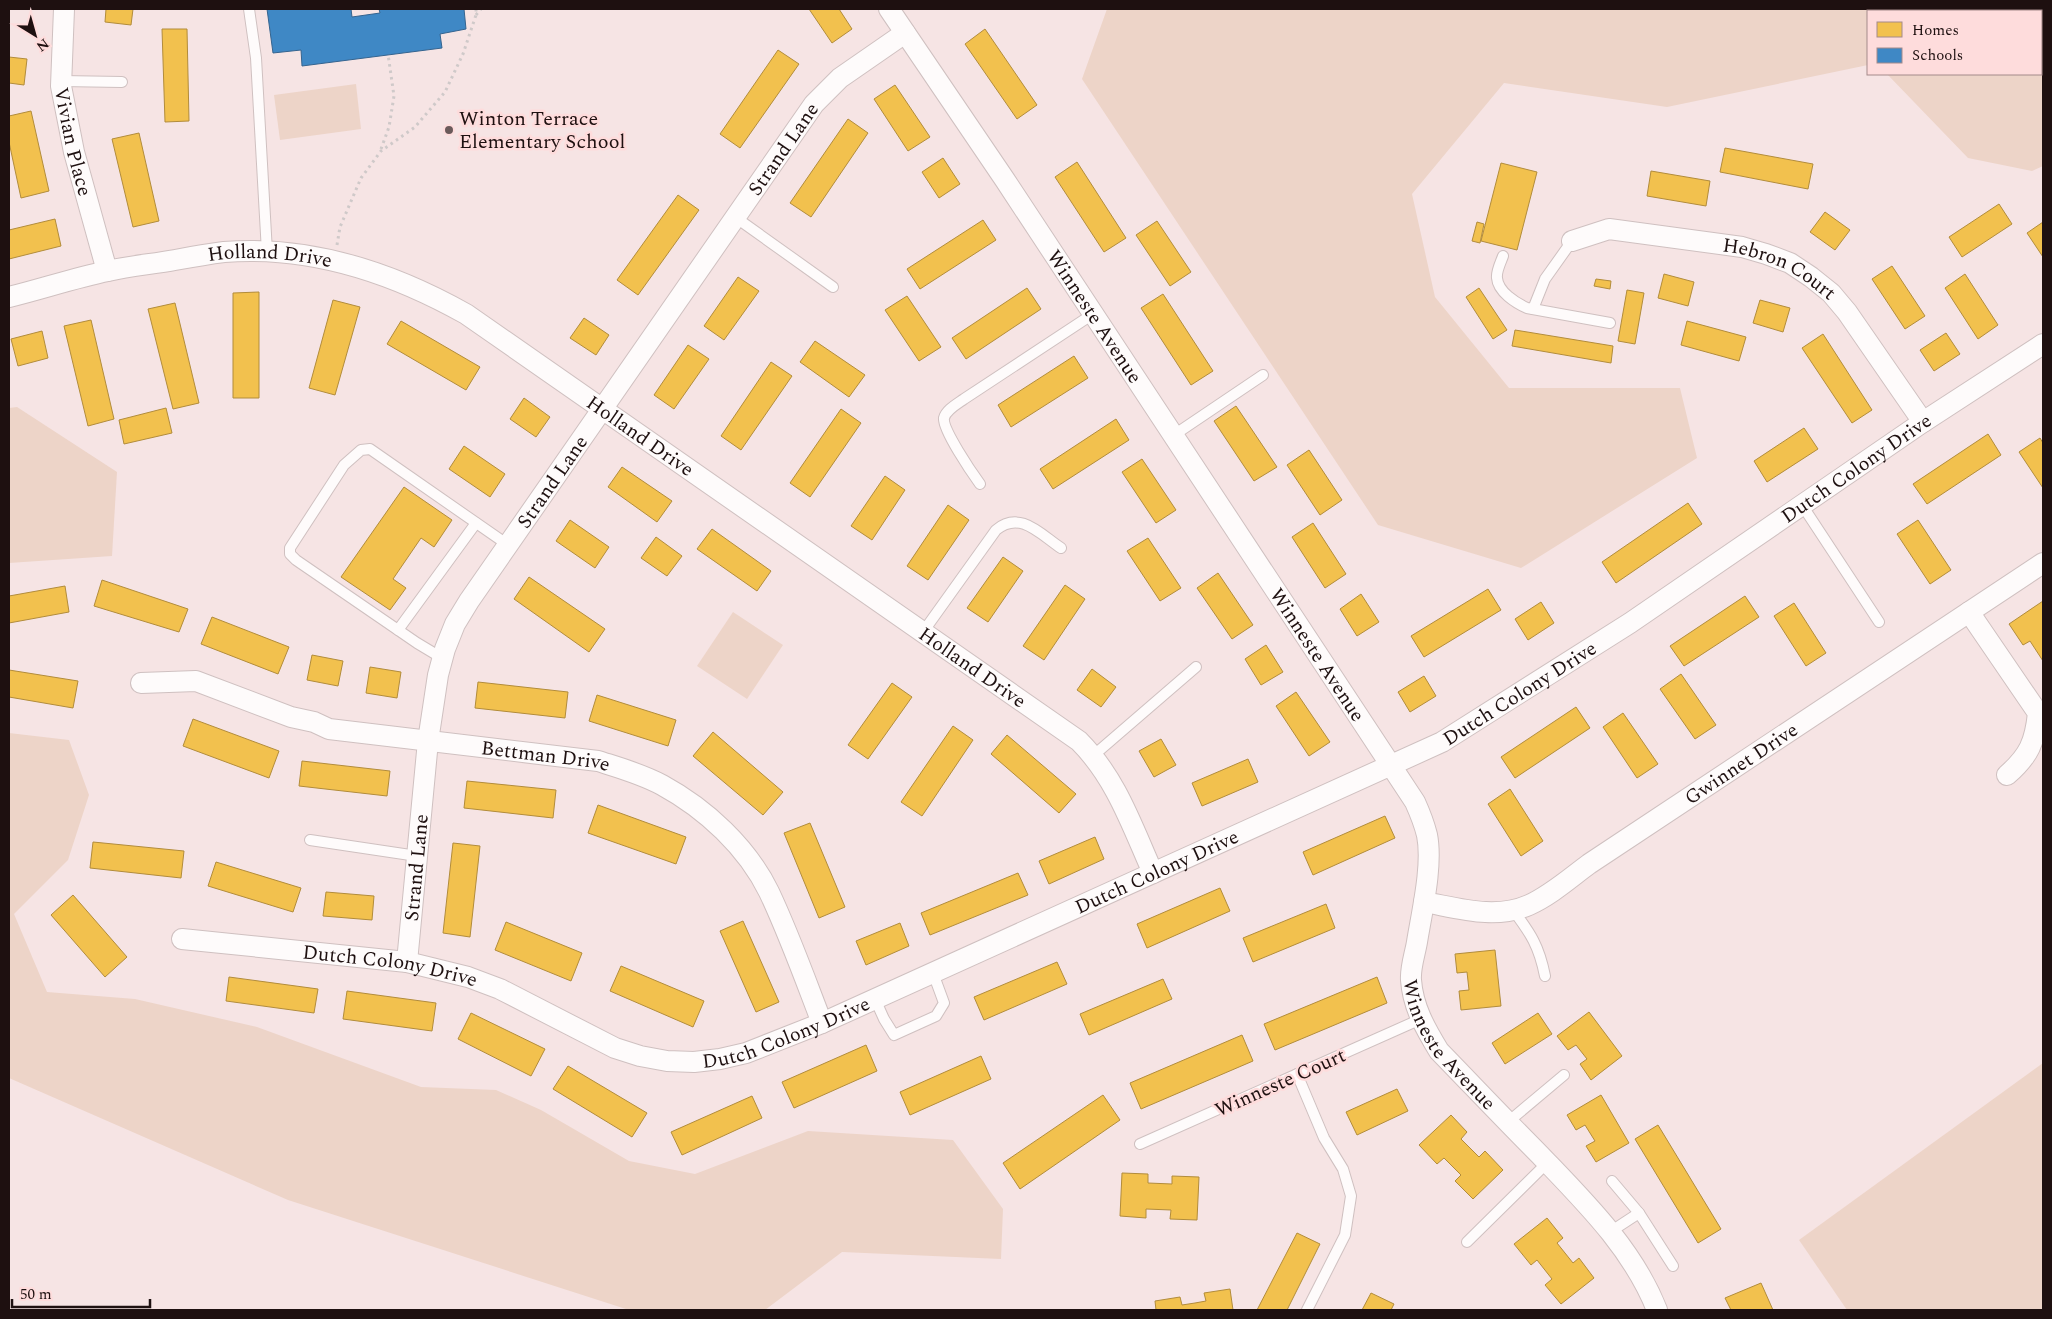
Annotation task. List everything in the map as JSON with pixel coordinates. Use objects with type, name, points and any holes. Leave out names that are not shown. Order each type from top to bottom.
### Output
[{"type":"street","name":"Vivian Place","points":[[64,9],[61,81],[74,152],[108,271]]},
{"type":"street","name":"Winneste Avenue","points":[[889,9],[1094,314],[1415,802],[1427,836],[1428,853],[1424,902],[1411,978],[1415,1004],[1439,1051],[1594,1212],[1645,1284],[1657,1310]]},
{"type":"street","name":"Strand Lane","points":[[407,962],[428,741],[442,658],[455,624],[602,408],[814,104],[840,78],[905,33]]},
{"type":"street","name":"Hebron Court","points":[[1572,241],[1609,229],[1742,247],[1790,264],[1824,288],[1847,312],[1923,422]]},
{"type":"street","name":"Holland Drive","points":[[9,298],[108,271],[224,252],[266,252],[334,261],[390,277],[444,302],[466,314],[1079,740],[1094,755],[1110,779],[1153,873]]},
{"type":"street","name":"Dutch Colony Drive","points":[[182,939],[407,962],[468,977],[500,989],[615,1048],[640,1056],[667,1061],[694,1062],[746,1053],[822,1023],[1442,742],[1630,623],[1923,422],[2043,344]]},
{"type":"street","name":"Gwinnet Drive","points":[[1424,902],[1482,912],[1513,910],[1542,898],[1589,864],[2043,563]]},
{"type":"street","points":[[1969,612],[2041,714],[2031,748],[2018,766],[2007,775]]},
{"type":"street","name":"Bettman Drive","points":[[141,683],[196,681],[291,718],[314,722],[329,729],[598,761],[631,771],[662,785],[690,803],[717,824],[735,842],[755,869],[768,891],[822,1023]]},
{"type":"lane","points":[[249,9],[256,58],[266,252]]},
{"type":"lane","points":[[61,81],[122,82]]},
{"type":"lane","points":[[735,217],[833,286]]},
{"type":"lane","points":[[1533,309],[1546,278],[1572,241]]},
{"type":"lane","points":[[1503,256],[1496,276],[1500,287],[1513,300],[1533,309],[1610,323]]},
{"type":"lane","points":[[980,484],[953,442],[944,425],[944,417],[950,409],[964,399],[1094,314]]},
{"type":"lane","points":[[1174,435],[1263,375]]},
{"type":"lane","points":[[442,658],[296,560],[290,554],[290,548],[344,465],[361,450],[370,449],[508,545]]},
{"type":"lane","points":[[1802,505],[1879,622]]},
{"type":"lane","points":[[923,632],[996,530],[1004,523],[1024,522],[1061,548]]},
{"type":"lane","points":[[398,630],[476,523]]},
{"type":"lane","points":[[1094,755],[1196,667]]},
{"type":"lane","points":[[310,840],[417,856]]},
{"type":"lane","points":[[1513,910],[1541,953],[1545,976]]},
{"type":"lane","points":[[875,999],[894,1035],[936,1016],[944,1004],[933,973]]},
{"type":"lane","name":"Winneste Court","points":[[1140,1144],[1421,1019]]},
{"type":"lane","points":[[1297,1074],[1324,1138],[1343,1169],[1351,1196],[1345,1235],[1307,1310]]},
{"type":"lane","points":[[1508,1122],[1564,1074]]},
{"type":"lane","points":[[1467,1242],[1547,1163]]},
{"type":"lane","points":[[1612,1181],[1639,1213],[1673,1266]]},
{"type":"lane","points":[[1610,1232],[1639,1213]]},
{"type":"path","points":[[334,261],[340,227],[361,178],[381,151],[415,126],[446,92],[463,54],[476,15],[476,9]]},
{"type":"path","points":[[476,15],[481,9]]},
{"type":"path","points":[[381,151],[389,127],[394,96],[388,54]]},
{"type":"shaded area","points":[[1107,9],[2043,9],[2043,166],[2032,171],[1968,158],[1888,75],[2042,75],[2042,10],[1867,10],[1867,65],[1667,107],[1504,83],[1412,194],[1435,297],[1509,388],[1680,388],[1697,458],[1521,568],[1378,525],[1082,79]]},
{"type":"shaded area","points":[[356,84],[361,129],[280,140],[274,95]]},
{"type":"shaded area","points":[[17,407],[117,472],[112,556],[9,563],[9,408]]},
{"type":"shaded area","points":[[733,612],[783,645],[747,699],[697,666]]},
{"type":"shaded area","points":[[9,733],[69,740],[89,795],[68,860],[14,914],[47,992],[135,999],[257,1027],[421,1087],[496,1090],[541,1110],[629,1161],[695,1174],[808,1131],[953,1140],[1003,1209],[1001,1259],[842,1252],[765,1310],[629,1310],[288,1200],[9,1078]]},
{"type":"shaded area","points":[[2043,1063],[2043,1310],[1847,1310],[1799,1240]]},
{"type":"building: Homes","points":[[106,9],[133,9],[131,25],[105,22]]},
{"type":"building: Homes","points":[[809,9],[839,9],[852,29],[832,43]]},
{"type":"building: Homes","points":[[162,29],[187,29],[189,121],[165,122]]},
{"type":"building: Homes","points":[[985,29],[1037,105],[1017,119],[965,44]]},
{"type":"building: Homes","points":[[778,50],[799,64],[740,148],[720,134]]},
{"type":"building: Homes","points":[[9,57],[27,59],[24,85],[9,83]]},
{"type":"building: Homes","points":[[895,85],[930,137],[908,151],[874,99]]},
{"type":"building: Homes","points":[[31,111],[49,191],[21,198],[9,142],[9,116]]},
{"type":"building: Homes","points":[[848,119],[868,133],[811,217],[790,203]]},
{"type":"building: Homes","points":[[139,133],[159,221],[133,227],[112,139]]},
{"type":"building: Homes","points":[[1725,148],[1813,164],[1808,189],[1720,172]]},
{"type":"building: Homes","points":[[943,158],[960,184],[939,198],[922,172]]},
{"type":"building: Homes","points":[[1077,162],[1126,238],[1104,252],[1055,177]]},
{"type":"building: Homes","points":[[1501,163],[1537,172],[1517,250],[1481,241]]},
{"type":"building: Homes","points":[[1651,171],[1710,181],[1706,206],[1647,196]]},
{"type":"building: Homes","points":[[678,195],[699,210],[638,295],[617,280]]},
{"type":"building: Homes","points":[[1999,204],[2012,224],[1962,257],[1949,237]]},
{"type":"building: Homes","points":[[1825,212],[1850,230],[1835,250],[1810,232]]},
{"type":"building: Homes","points":[[55,219],[61,246],[9,259],[9,230]]},
{"type":"building: Homes","points":[[983,220],[996,240],[920,289],[907,269]]},
{"type":"building: Homes","points":[[1157,221],[1191,272],[1170,286],[1136,235]]},
{"type":"building: Homes","points":[[1477,222],[1484,224],[1480,243],[1472,241]]},
{"type":"building: Homes","points":[[2043,222],[2043,257],[2027,233]]},
{"type":"building: Homes","points":[[1892,266],[1925,316],[1905,329],[1872,279]]},
{"type":"building: Homes","points":[[1664,274],[1694,282],[1688,306],[1658,298]]},
{"type":"building: Homes","points":[[1965,274],[1998,325],[1978,339],[1945,288]]},
{"type":"building: Homes","points":[[738,277],[759,291],[724,340],[704,326]]},
{"type":"building: Homes","points":[[1596,279],[1611,281],[1610,289],[1594,286]]},
{"type":"building: Homes","points":[[1027,288],[1041,309],[966,359],[952,338]]},
{"type":"building: Homes","points":[[1479,288],[1507,330],[1493,339],[1466,297]]},
{"type":"building: Homes","points":[[1627,290],[1644,293],[1635,344],[1618,341]]},
{"type":"building: Homes","points":[[259,292],[259,398],[233,398],[233,293]]},
{"type":"building: Homes","points":[[1163,294],[1213,371],[1191,385],[1141,308]]},
{"type":"building: Homes","points":[[907,296],[941,347],[919,361],[885,310]]},
{"type":"building: Homes","points":[[333,300],[360,307],[335,395],[309,388]]},
{"type":"building: Homes","points":[[1760,300],[1790,308],[1783,332],[1753,323]]},
{"type":"building: Homes","points":[[175,303],[199,403],[173,409],[148,309]]},
{"type":"building: Homes","points":[[584,318],[609,335],[596,355],[570,338]]},
{"type":"building: Homes","points":[[91,320],[114,419],[88,426],[64,326]]},
{"type":"building: Homes","points":[[401,321],[480,367],[466,390],[387,344]]},
{"type":"building: Homes","points":[[1687,321],[1746,337],[1739,361],[1681,345]]},
{"type":"building: Homes","points":[[1515,330],[1613,346],[1611,363],[1512,346]]},
{"type":"building: Homes","points":[[42,331],[48,358],[18,366],[11,339]]},
{"type":"building: Homes","points":[[1946,333],[1960,354],[1934,371],[1920,350]]},
{"type":"building: Homes","points":[[1823,334],[1872,410],[1852,423],[1802,348]]},
{"type":"building: Homes","points":[[815,341],[865,375],[849,397],[800,362]]},
{"type":"building: Homes","points":[[688,345],[709,359],[674,409],[654,395]]},
{"type":"building: Homes","points":[[1074,356],[1088,378],[1011,427],[998,405]]},
{"type":"building: Homes","points":[[771,362],[792,376],[741,450],[721,436]]},
{"type":"building: Homes","points":[[524,398],[550,417],[536,437],[510,419]]},
{"type":"building: Homes","points":[[1236,406],[1277,467],[1254,481],[1214,421]]},
{"type":"building: Homes","points":[[166,408],[172,433],[124,444],[119,420]]},
{"type":"building: Homes","points":[[841,409],[861,423],[810,497],[790,483]]},
{"type":"building: Homes","points":[[1116,419],[1129,440],[1053,489],[1040,469]]},
{"type":"building: Homes","points":[[1804,428],[1818,449],[1767,482],[1754,461]]},
{"type":"building: Homes","points":[[1988,434],[2001,455],[1927,504],[1913,484]]},
{"type":"building: Homes","points":[[2040,438],[2043,443],[2043,488],[2019,452]]},
{"type":"building: Homes","points":[[464,446],[505,474],[490,497],[449,469]]},
{"type":"building: Homes","points":[[1309,450],[1342,500],[1320,515],[1287,465]]},
{"type":"building: Homes","points":[[1142,459],[1176,510],[1156,523],[1122,472]]},
{"type":"building: Homes","points":[[622,467],[672,501],[657,522],[608,487]]},
{"type":"building: Homes","points":[[885,476],[905,490],[872,540],[851,526]]},
{"type":"building: Homes","points":[[404,487],[452,520],[434,547],[421,538],[393,579],[406,588],[390,610],[341,577]]},
{"type":"building: Homes","points":[[1688,503],[1702,524],[1616,583],[1602,562]]},
{"type":"building: Homes","points":[[948,505],[969,520],[928,580],[907,566]]},
{"type":"building: Homes","points":[[570,520],[609,547],[595,568],[556,541]]},
{"type":"building: Homes","points":[[1918,520],[1951,570],[1930,584],[1897,534]]},
{"type":"building: Homes","points":[[1313,523],[1346,574],[1325,588],[1292,537]]},
{"type":"building: Homes","points":[[712,529],[771,571],[757,591],[697,549]]},
{"type":"building: Homes","points":[[656,537],[682,556],[667,576],[641,558]]},
{"type":"building: Homes","points":[[1148,538],[1181,588],[1160,601],[1127,551]]},
{"type":"building: Homes","points":[[1003,557],[1023,571],[988,622],[967,608]]},
{"type":"building: Homes","points":[[1218,573],[1253,625],[1232,639],[1197,588]]},
{"type":"building: Homes","points":[[529,577],[605,629],[589,652],[514,599]]},
{"type":"building: Homes","points":[[102,580],[188,609],[179,632],[94,606]]},
{"type":"building: Homes","points":[[1065,585],[1085,599],[1044,660],[1023,646]]},
{"type":"building: Homes","points":[[65,586],[69,612],[9,623],[9,596]]},
{"type":"building: Homes","points":[[1488,589],[1501,610],[1424,657],[1411,636]]},
{"type":"building: Homes","points":[[1361,594],[1379,622],[1357,636],[1340,609]]},
{"type":"building: Homes","points":[[1745,596],[1759,617],[1684,666],[1670,646]]},
{"type":"building: Homes","points":[[2043,601],[2043,661],[2030,641],[2023,645],[2009,624]]},
{"type":"building: Homes","points":[[1541,602],[1554,623],[1528,640],[1515,619]]},
{"type":"building: Homes","points":[[1794,603],[1826,653],[1806,666],[1774,616]]},
{"type":"building: Homes","points":[[212,617],[289,647],[278,674],[201,644]]},
{"type":"building: Homes","points":[[1266,645],[1283,672],[1261,685],[1245,659]]},
{"type":"building: Homes","points":[[312,655],[343,661],[338,686],[307,680]]},
{"type":"building: Homes","points":[[370,667],[401,672],[397,698],[366,693]]},
{"type":"building: Homes","points":[[1092,669],[1116,687],[1101,707],[1077,690]]},
{"type":"building: Homes","points":[[9,670],[78,681],[73,708],[9,697]]},
{"type":"building: Homes","points":[[1681,674],[1716,725],[1695,739],[1660,689]]},
{"type":"building: Homes","points":[[1424,676],[1436,696],[1410,712],[1398,692]]},
{"type":"building: Homes","points":[[478,682],[568,692],[565,718],[475,708]]},
{"type":"building: Homes","points":[[892,683],[912,697],[868,759],[848,745]]},
{"type":"building: Homes","points":[[1296,692],[1330,742],[1309,756],[1276,706]]},
{"type":"building: Homes","points":[[597,695],[676,720],[668,746],[589,721]]},
{"type":"building: Homes","points":[[1576,707],[1590,728],[1515,778],[1501,757]]},
{"type":"building: Homes","points":[[1623,713],[1658,764],[1637,778],[1603,727]]},
{"type":"building: Homes","points":[[193,719],[279,751],[269,778],[183,746]]},
{"type":"building: Homes","points":[[953,726],[973,740],[922,816],[901,802]]},
{"type":"building: Homes","points":[[713,732],[783,792],[763,815],[693,756]]},
{"type":"building: Homes","points":[[1007,735],[1076,794],[1059,813],[991,754]]},
{"type":"building: Homes","points":[[1161,739],[1176,765],[1154,777],[1139,751]]},
{"type":"building: Homes","points":[[1248,759],[1258,782],[1202,806],[1192,783]]},
{"type":"building: Homes","points":[[302,761],[390,771],[387,796],[299,786]]},
{"type":"building: Homes","points":[[467,781],[556,790],[553,818],[464,808]]},
{"type":"building: Homes","points":[[1510,789],[1543,841],[1521,856],[1488,804]]},
{"type":"building: Homes","points":[[598,805],[686,837],[676,864],[588,833]]},
{"type":"building: Homes","points":[[1385,816],[1395,838],[1313,875],[1303,852]]},
{"type":"building: Homes","points":[[810,823],[845,907],[819,918],[784,833]]},
{"type":"building: Homes","points":[[1095,837],[1104,859],[1049,884],[1039,861]]},
{"type":"building: Homes","points":[[93,842],[184,851],[181,878],[90,868]]},
{"type":"building: Homes","points":[[453,843],[480,846],[470,937],[443,933]]},
{"type":"building: Homes","points":[[216,862],[301,888],[293,912],[208,886]]},
{"type":"building: Homes","points":[[1018,873],[1028,895],[930,935],[921,913]]},
{"type":"building: Homes","points":[[1220,888],[1230,911],[1147,948],[1137,924]]},
{"type":"building: Homes","points":[[326,892],[374,896],[372,920],[323,916]]},
{"type":"building: Homes","points":[[73,895],[127,957],[105,977],[51,915]]},
{"type":"building: Homes","points":[[1326,904],[1335,928],[1253,962],[1243,938]]},
{"type":"building: Homes","points":[[743,921],[779,1002],[756,1012],[720,931]]},
{"type":"building: Homes","points":[[506,922],[582,953],[571,981],[495,950]]},
{"type":"building: Homes","points":[[900,923],[909,946],[866,965],[856,941]]},
{"type":"building: Homes","points":[[1495,950],[1501,1006],[1461,1010],[1459,991],[1469,990],[1467,972],[1457,973],[1455,954]]},
{"type":"building: Homes","points":[[1057,962],[1067,984],[984,1020],[974,997]]},
{"type":"building: Homes","points":[[621,966],[704,1001],[693,1027],[610,991]]},
{"type":"building: Homes","points":[[229,977],[318,989],[314,1013],[226,1001]]},
{"type":"building: Homes","points":[[1377,977],[1387,1003],[1275,1050],[1264,1024]]},
{"type":"building: Homes","points":[[1163,979],[1172,999],[1089,1035],[1080,1014]]},
{"type":"building: Homes","points":[[347,991],[436,1003],[432,1031],[343,1019]]},
{"type":"building: Homes","points":[[1589,1012],[1622,1056],[1591,1080],[1580,1064],[1587,1059],[1576,1045],[1568,1050],[1557,1036]]},
{"type":"building: Homes","points":[[471,1013],[545,1049],[531,1076],[458,1039]]},
{"type":"building: Homes","points":[[1538,1013],[1552,1034],[1505,1064],[1492,1043]]},
{"type":"building: Homes","points":[[1242,1035],[1253,1061],[1141,1109],[1130,1083]]},
{"type":"building: Homes","points":[[866,1045],[877,1071],[794,1108],[782,1082]]},
{"type":"building: Homes","points":[[981,1056],[991,1079],[910,1115],[900,1092]]},
{"type":"building: Homes","points":[[568,1066],[647,1113],[632,1137],[553,1089]]},
{"type":"building: Homes","points":[[1397,1089],[1408,1111],[1357,1135],[1346,1112]]},
{"type":"building: Homes","points":[[1103,1095],[1120,1120],[1020,1189],[1003,1163]]},
{"type":"building: Homes","points":[[1601,1095],[1629,1143],[1596,1162],[1586,1146],[1595,1141],[1585,1125],[1576,1130],[1567,1115]]},
{"type":"building: Homes","points":[[752,1096],[762,1118],[682,1155],[671,1132]]},
{"type":"building: Homes","points":[[1451,1115],[1467,1132],[1461,1139],[1479,1157],[1485,1151],[1503,1170],[1473,1199],[1455,1181],[1461,1175],[1444,1158],[1437,1164],[1419,1145]]},
{"type":"building: Homes","points":[[1658,1125],[1721,1229],[1698,1243],[1635,1139]]},
{"type":"building: Homes","points":[[1122,1173],[1148,1174],[1148,1183],[1172,1184],[1172,1176],[1199,1177],[1197,1220],[1170,1219],[1171,1210],[1146,1209],[1146,1218],[1120,1216]]},
{"type":"building: Homes","points":[[1547,1218],[1563,1238],[1557,1243],[1573,1263],[1579,1258],[1594,1278],[1561,1304],[1545,1285],[1552,1279],[1537,1260],[1531,1265],[1514,1244]]},
{"type":"building: Homes","points":[[1297,1233],[1320,1244],[1287,1310],[1257,1310]]},
{"type":"building: Homes","points":[[1761,1283],[1773,1310],[1731,1310],[1725,1298]]},
{"type":"building: Homes","points":[[1230,1289],[1233,1310],[1156,1310],[1155,1301],[1180,1297],[1182,1305],[1195,1303],[1206,1301],[1204,1293]]},
{"type":"building: Homes","points":[[1371,1293],[1394,1304],[1391,1310],[1362,1310]]},
{"type":"building: Schools","points":[[267,9],[351,9],[352,17],[380,13],[379,9],[464,9],[466,29],[440,34],[442,48],[302,66],[301,50],[273,53]]},
{"type":"place","name":"Winton Terrace Elementary School","points":[[449,130]]}]
